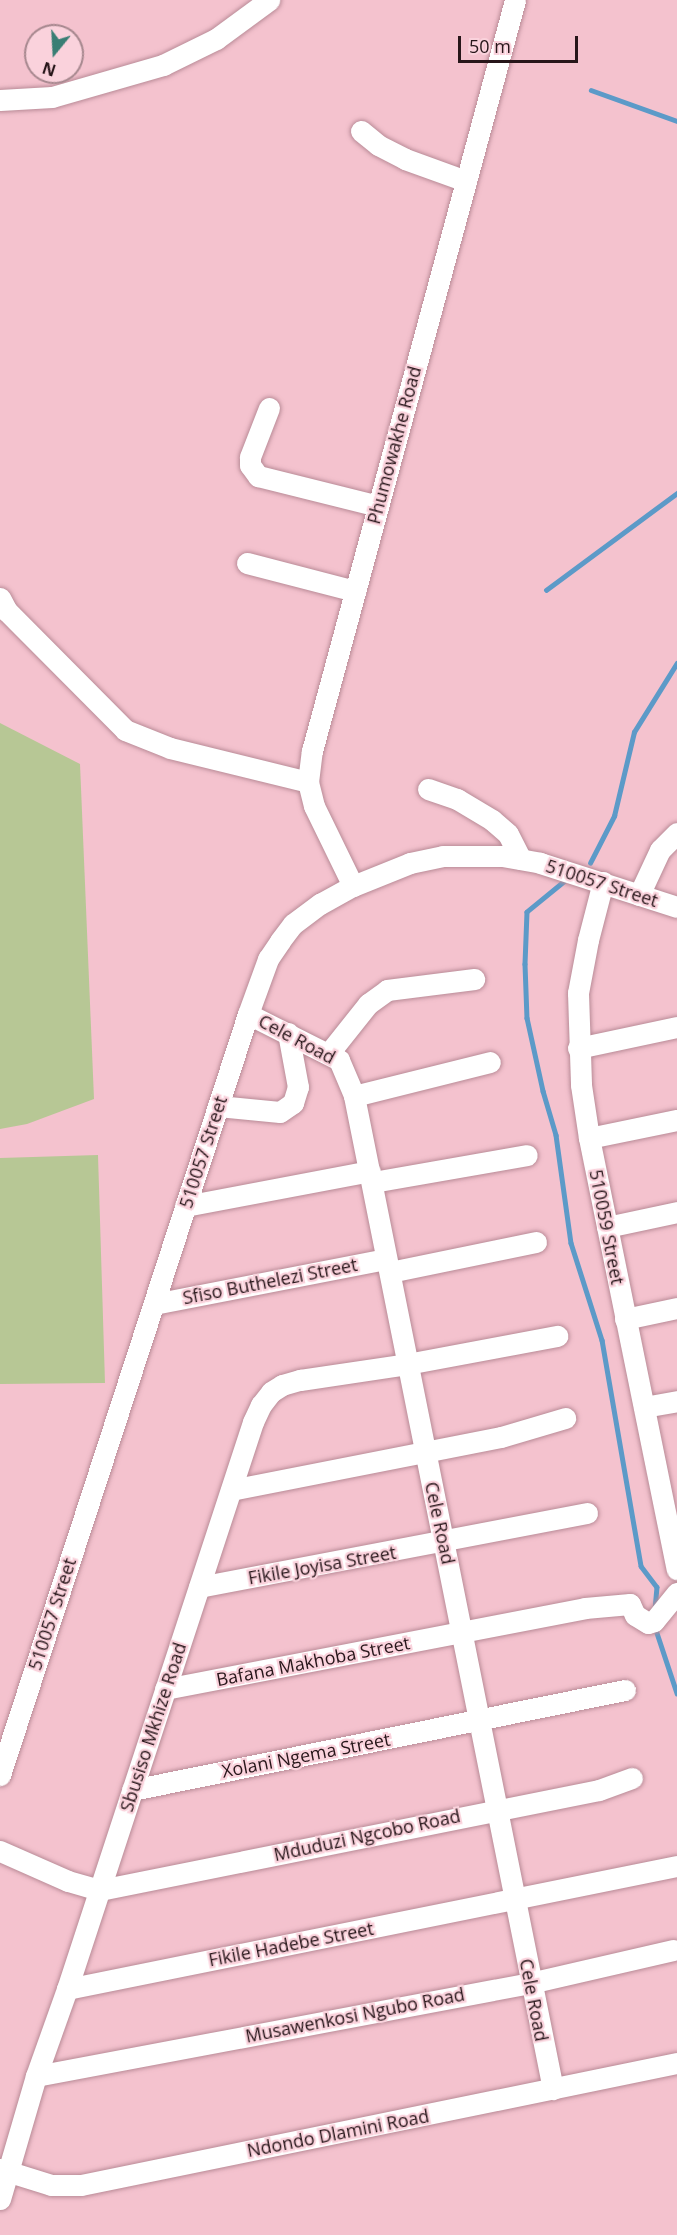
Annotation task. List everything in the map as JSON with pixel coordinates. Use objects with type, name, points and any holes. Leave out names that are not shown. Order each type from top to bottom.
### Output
[{"type":"street","points":[[0,100],[52,97],[163,65],[216,39],[269,0]]},
{"type":"street","name":"Phumowakhe Road","points":[[353,886],[314,806],[308,782],[312,751],[515,0]]},
{"type":"street","points":[[361,131],[378,145],[405,159],[466,181]]},
{"type":"street","points":[[268,408],[250,457],[250,465],[258,476],[378,507]]},
{"type":"street","points":[[247,563],[355,591]]},
{"type":"street","points":[[0,598],[14,618],[125,730],[170,748],[308,782]]},
{"type":"street","points":[[428,789],[457,799],[497,824],[508,834],[521,859]]},
{"type":"street","points":[[639,895],[660,850],[677,833]]},
{"type":"street","name":"510057 Street","points":[[0,1775],[248,1014],[268,959],[293,924],[320,904],[353,886],[410,863],[443,856],[473,854],[521,859],[603,882],[677,907]]},
{"type":"street","name":"510059 Street","points":[[603,882],[578,993],[579,1048],[589,1138],[644,1407],[669,1496],[677,1569]]},
{"type":"street","points":[[329,1053],[368,1004],[387,990],[474,979]]},
{"type":"street","name":"Cele Road","points":[[248,1014],[329,1053],[343,1066],[354,1096],[553,2089]]},
{"type":"street","points":[[579,1048],[677,1027]]},
{"type":"street","points":[[218,1106],[280,1112],[293,1103],[298,1087],[288,1033]]},
{"type":"street","points":[[354,1096],[490,1062]]},
{"type":"street","points":[[589,1138],[677,1120]]},
{"type":"street","points":[[185,1206],[371,1176],[527,1155]]},
{"type":"street","points":[[607,1227],[677,1212]]},
{"type":"street","name":"Sfiso Buthelezi Street","points":[[154,1304],[536,1242]]},
{"type":"street","points":[[625,1318],[677,1308]]},
{"type":"street","name":"Sbusiso Mkhize Road","points":[[0,2199],[4,2170],[100,1890],[253,1422],[271,1392],[282,1385],[300,1380],[407,1364],[557,1336]]},
{"type":"street","points":[[644,1407],[677,1401]]},
{"type":"street","points":[[231,1490],[425,1453],[526,1431],[565,1418]]},
{"type":"street","name":"Fikile Joyisa Street","points":[[200,1587],[444,1543],[587,1513]]},
{"type":"street","name":"Bafana Makhoba Street","points":[[165,1689],[585,1608],[630,1604],[635,1615],[648,1623],[654,1621],[677,1593]]},
{"type":"street","points":[[479,1721],[626,1690]]},
{"type":"street","name":"Xolani Ngema Street","points":[[132,1790],[479,1721]]},
{"type":"street","name":"Mduduzi Ngcobo Road","points":[[100,1890],[599,1790],[633,1778]]},
{"type":"street","points":[[0,1851],[68,1881],[100,1890]]},
{"type":"street","points":[[515,1899],[677,1866]]},
{"type":"street","name":"Fikile Hadebe Street","points":[[67,1989],[515,1899]]},
{"type":"street","name":"Musawenkosi Ngubo Road","points":[[36,2076],[530,1983],[673,1950]]},
{"type":"street","name":"Ndondo Dlamini Road","points":[[4,2170],[51,2185],[81,2185],[677,2063]]},
{"type":"green space","points":[[0,723],[80,764],[94,1099],[27,1124],[0,1129]]},
{"type":"green space","points":[[98,1155],[105,1383],[0,1384],[0,1158]]},
{"type":"waterway","points":[[591,90],[677,121]]},
{"type":"waterway","points":[[546,590],[677,493]]},
{"type":"waterway","points":[[590,863],[614,816],[634,732],[677,663]]},
{"type":"waterway","points":[[565,881],[527,912],[525,964],[527,1018],[543,1091],[556,1135],[571,1243],[602,1340],[641,1566],[657,1587],[655,1608]]},
{"type":"waterway","points":[[655,1627],[677,1693]]}]
